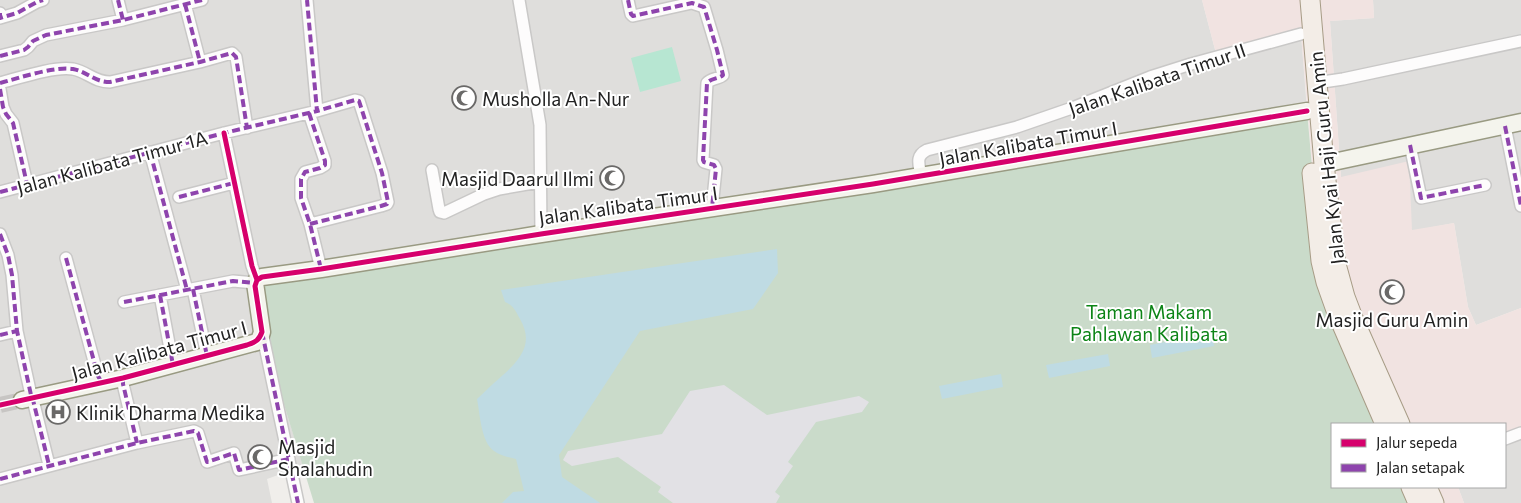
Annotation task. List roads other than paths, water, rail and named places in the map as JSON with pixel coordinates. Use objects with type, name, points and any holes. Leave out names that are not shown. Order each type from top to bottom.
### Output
[{"type":"main road","name":"Jalan Kyai Haji Guru Amin","points":[[1298,0],[1321,261],[1330,296],[1385,423]]},
{"type":"main road","name":"Jalan Kyai Haji Guru Amin","points":[[1310,0],[1330,162],[1332,241],[1339,278],[1353,318],[1400,423]]},
{"type":"main road","points":[[1411,488],[1418,503]]},
{"type":"main road","points":[[1428,488],[1434,503]]},
{"type":"street","points":[[0,13],[0,18],[17,14],[43,0]]},
{"type":"street","points":[[118,0],[123,20]]},
{"type":"street","points":[[0,56],[24,50],[33,41],[46,35],[123,20],[202,0]]},
{"type":"street","points":[[307,0],[313,112],[325,165],[305,172],[301,179],[301,198],[310,224],[321,270]]},
{"type":"street","points":[[518,0],[540,125],[539,182],[541,234]]},
{"type":"street","points":[[628,0],[631,14],[634,16],[692,3],[704,7],[723,75],[707,83],[703,160],[714,165],[716,169],[712,208]]},
{"type":"street","points":[[185,4],[200,62]]},
{"type":"street","name":"Jalan Kalibata Timur II","points":[[921,176],[919,158],[927,150],[1026,124],[1191,64],[1301,34]]},
{"type":"street","points":[[1319,83],[1521,42]]},
{"type":"street","points":[[0,83],[41,72],[64,69],[83,72],[98,81],[110,82],[232,53],[235,55],[248,128]]},
{"type":"street","points":[[0,88],[3,107],[13,123],[26,184]]},
{"type":"street","name":"Jalan Kalibata Timur 1A","points":[[0,192],[224,133],[355,100],[358,101],[382,173],[388,202],[381,206],[310,224]]},
{"type":"street","name":"Jalan Kalibata Timur I","points":[[28,398],[123,378],[257,342],[262,332],[256,281],[262,277],[321,270],[541,234],[921,176],[1307,111]]},
{"type":"street","points":[[1330,162],[1521,122]]},
{"type":"street","points":[[1505,126],[1521,206]]},
{"type":"street","points":[[124,302],[233,281],[256,281],[224,133]]},
{"type":"street","points":[[1410,145],[1421,198],[1485,185]]},
{"type":"street","points":[[150,152],[190,289],[207,356]]},
{"type":"street","points":[[432,170],[439,210],[444,213],[499,189],[539,182]]},
{"type":"street","points":[[179,197],[234,183]]},
{"type":"street","points":[[0,234],[8,255],[12,275],[17,331],[31,394],[28,398],[49,466]]},
{"type":"street","points":[[66,258],[98,376],[102,383]]},
{"type":"street","points":[[160,295],[172,365]]},
{"type":"street","points":[[0,335],[17,331]]},
{"type":"street","points":[[262,332],[298,503]]},
{"type":"street","points":[[123,378],[137,443]]},
{"type":"street","points":[[0,479],[137,443],[194,431],[198,433],[207,462],[234,452],[238,470],[289,459]]},
{"type":"street","points":[[1506,439],[1521,433]]},
{"type":"water","points":[[777,249],[778,273],[753,309],[640,331],[559,455],[562,477],[600,503],[502,503],[513,492],[524,491],[516,459],[496,453],[486,441],[477,399],[521,355],[526,339],[525,329],[520,319],[512,307],[505,302],[501,290]]},
{"type":"water","points":[[1212,333],[1214,346],[1152,358],[1150,345]]},
{"type":"water","points":[[1108,354],[1110,366],[1049,378],[1046,365]]},
{"type":"water","points":[[1001,374],[1003,387],[942,399],[939,386]]},
{"type":"tunnel","points":[[0,405],[22,400]]},
{"type":"place","name":"Musholla An-Nur","points":[[464,98]]},
{"type":"place","name":"Masjid Daarul Ilmi","points":[[612,178]]},
{"type":"place","name":"Masjid Guru Amin","points":[[1392,292]]},
{"type":"place","name":"Klinik Dharma Medika","points":[[58,412]]},
{"type":"place","name":"Masjid Shalahudin","points":[[260,457]]},
{"type":"park label","name":"Taman Makam Pahlawan Kalibata","points":[[1149,322]]}]
